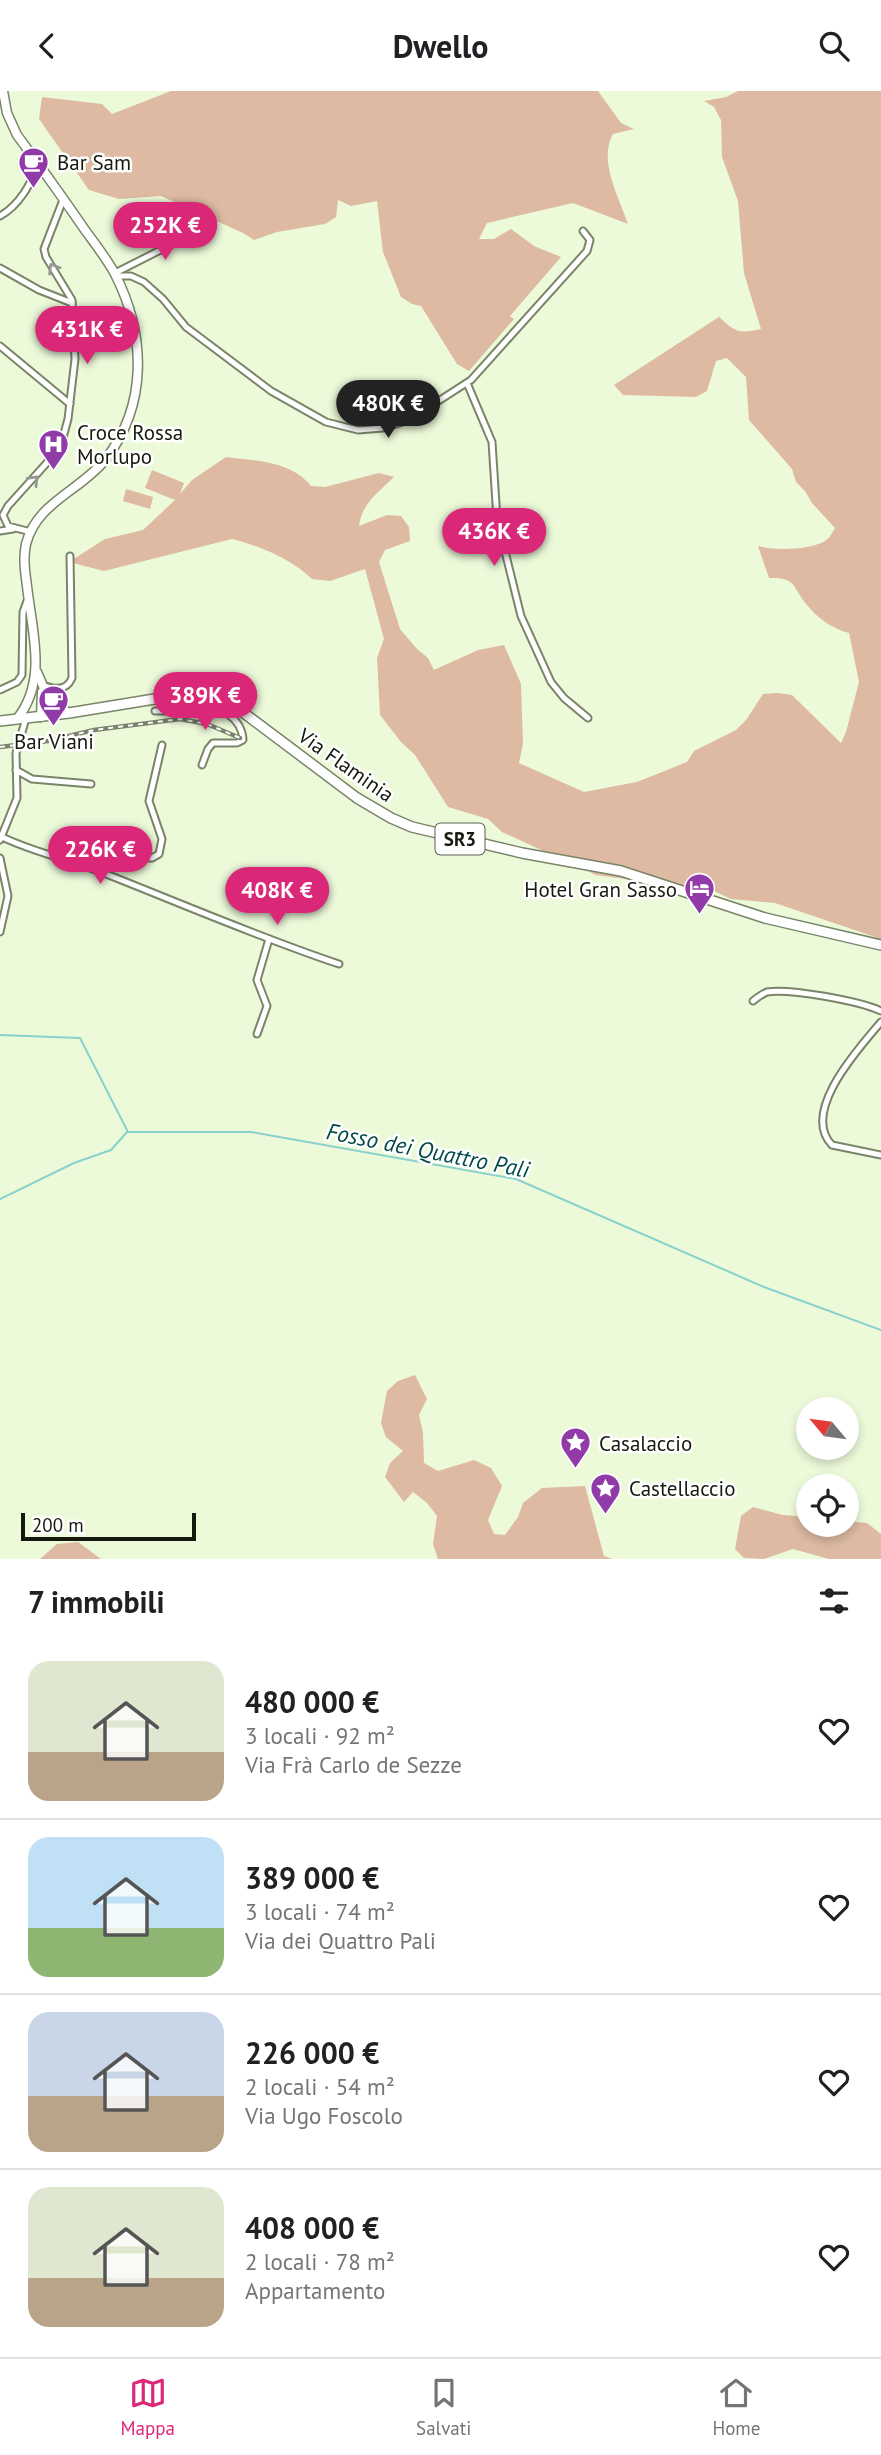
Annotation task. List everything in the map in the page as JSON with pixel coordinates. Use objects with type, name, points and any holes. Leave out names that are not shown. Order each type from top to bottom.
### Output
[{"type":"main road","points":[[3,91],[12,124],[115,274],[129,313],[138,355],[139,378],[133,406],[116,442],[104,461],[52,503],[31,532],[24,561],[41,717]]},
{"type":"main road","points":[[38,687],[49,700],[69,713]]},
{"type":"main road","points":[[21,719],[38,687]]},
{"type":"main road","name":"Via Flaminia","points":[[0,721],[185,694],[209,695],[229,702],[363,802],[412,827],[522,853],[621,871],[765,918],[881,945]]},
{"type":"street","points":[[0,216],[20,198],[39,165]]},
{"type":"street","points":[[31,532],[6,524],[4,513],[56,452],[65,432],[75,359],[72,303],[44,249],[63,199]]},
{"type":"street","points":[[115,274],[206,227]]},
{"type":"street","points":[[115,274],[131,276],[144,282],[163,299],[186,327],[255,380],[309,414],[341,428],[366,429],[403,422],[421,413],[481,371],[587,251],[590,240],[583,231]]},
{"type":"street","points":[[0,268],[38,290],[72,303]]},
{"type":"street","points":[[0,346],[70,404]]},
{"type":"street","points":[[467,383],[492,442],[497,519],[521,616],[551,683],[588,718]]},
{"type":"street","points":[[0,531],[16,529]]},
{"type":"street","points":[[38,687],[61,688],[69,684],[72,677],[70,556]]},
{"type":"street","points":[[0,690],[16,682],[22,674],[23,612],[28,598]]},
{"type":"street","points":[[155,711],[165,711],[185,694],[228,714],[243,736],[240,743],[213,743],[202,765]]},
{"type":"street","points":[[21,719],[16,748],[17,798],[0,838],[83,866],[339,964]]},
{"type":"street","points":[[83,866],[120,859],[152,858],[159,854],[162,839],[150,809],[149,798],[162,744]]},
{"type":"street","points":[[16,770],[32,779],[91,785]]},
{"type":"street","points":[[0,858],[8,894],[8,906],[0,932]]},
{"type":"street","points":[[257,1034],[267,1006],[257,980],[269,939]]},
{"type":"street","points":[[754,1001],[767,992],[790,992],[838,999],[881,1011]]},
{"type":"street","points":[[881,1022],[851,1059],[822,1112],[825,1136],[832,1145],[881,1155]]},
{"type":"shaded area","points":[[171,91],[598,91],[621,123],[634,129],[613,134],[608,156],[611,179],[628,224],[573,203],[487,223],[479,239],[494,239],[511,229],[534,246],[561,257],[510,316],[514,319],[469,371],[457,364],[421,306],[401,297],[383,252],[377,201],[351,206],[338,200],[336,217],[325,224],[277,232],[254,240],[161,196],[119,199],[89,190],[39,119],[42,97],[102,104],[112,114]]},
{"type":"shaded area","points":[[738,91],[881,91],[881,939],[775,903],[731,899],[714,891],[596,875],[502,832],[488,819],[448,807],[415,755],[380,715],[377,658],[384,639],[365,569],[330,581],[312,579],[275,554],[232,539],[104,571],[69,562],[105,539],[143,530],[175,500],[145,488],[152,470],[184,483],[180,494],[192,480],[226,457],[261,461],[283,467],[294,471],[311,486],[325,487],[379,473],[394,477],[367,505],[359,526],[387,515],[401,516],[409,527],[410,541],[385,550],[379,562],[400,629],[428,658],[434,670],[478,650],[504,645],[521,684],[523,744],[519,763],[584,792],[637,782],[687,762],[694,751],[736,730],[763,694],[778,693],[792,695],[841,743],[859,682],[849,633],[831,626],[816,614],[789,581],[769,578],[758,546],[782,549],[810,546],[827,540],[835,528],[796,482],[792,469],[749,420],[746,377],[727,358],[716,361],[707,391],[696,397],[623,395],[614,385],[719,317],[738,331],[761,329],[744,273],[738,201],[722,157],[721,120],[714,107],[704,101],[726,97]]},
{"type":"shaded area","points":[[126,489],[153,497],[150,509],[123,501]]},
{"type":"shaded area","points":[[415,1375],[427,1399],[419,1415],[423,1433],[424,1463],[438,1471],[474,1460],[491,1468],[502,1486],[488,1520],[494,1534],[505,1535],[518,1517],[523,1503],[542,1488],[585,1486],[604,1556],[612,1559],[438,1559],[433,1544],[437,1516],[427,1503],[413,1492],[404,1502],[385,1477],[390,1463],[403,1451],[386,1437],[381,1423],[387,1391],[398,1381]]},
{"type":"shaded area","points":[[753,1507],[796,1516],[796,1537],[859,1537],[859,1522],[867,1523],[881,1534],[881,1559],[829,1559],[793,1549],[764,1559],[744,1558],[735,1549],[741,1516]]},
{"type":"shaded area","points":[[78,1542],[101,1559],[40,1559],[57,1544]]},
{"type":"waterway","name":"Fosso dei Quattro Pali","points":[[0,1035],[80,1038],[128,1132],[251,1132],[516,1179],[764,1287],[881,1330]]},
{"type":"waterway","points":[[0,1199],[74,1163],[111,1150],[127,1132]]},
{"type":"railway","points":[[0,747],[48,741],[94,730],[180,719],[207,724],[240,738]]},
{"type":"place","name":"Bar Sam","points":[[34,189]]},
{"type":"place","name":"Croce Rossa Morlupo","points":[[54,471]]},
{"type":"place","name":"Bar Viani","points":[[54,728]]},
{"type":"place","name":"Hotel Gran Sasso","points":[[700,916]]},
{"type":"place","name":"Casalaccio","points":[[576,1470]]},
{"type":"place","name":"Castellaccio","points":[[606,1515]]}]
